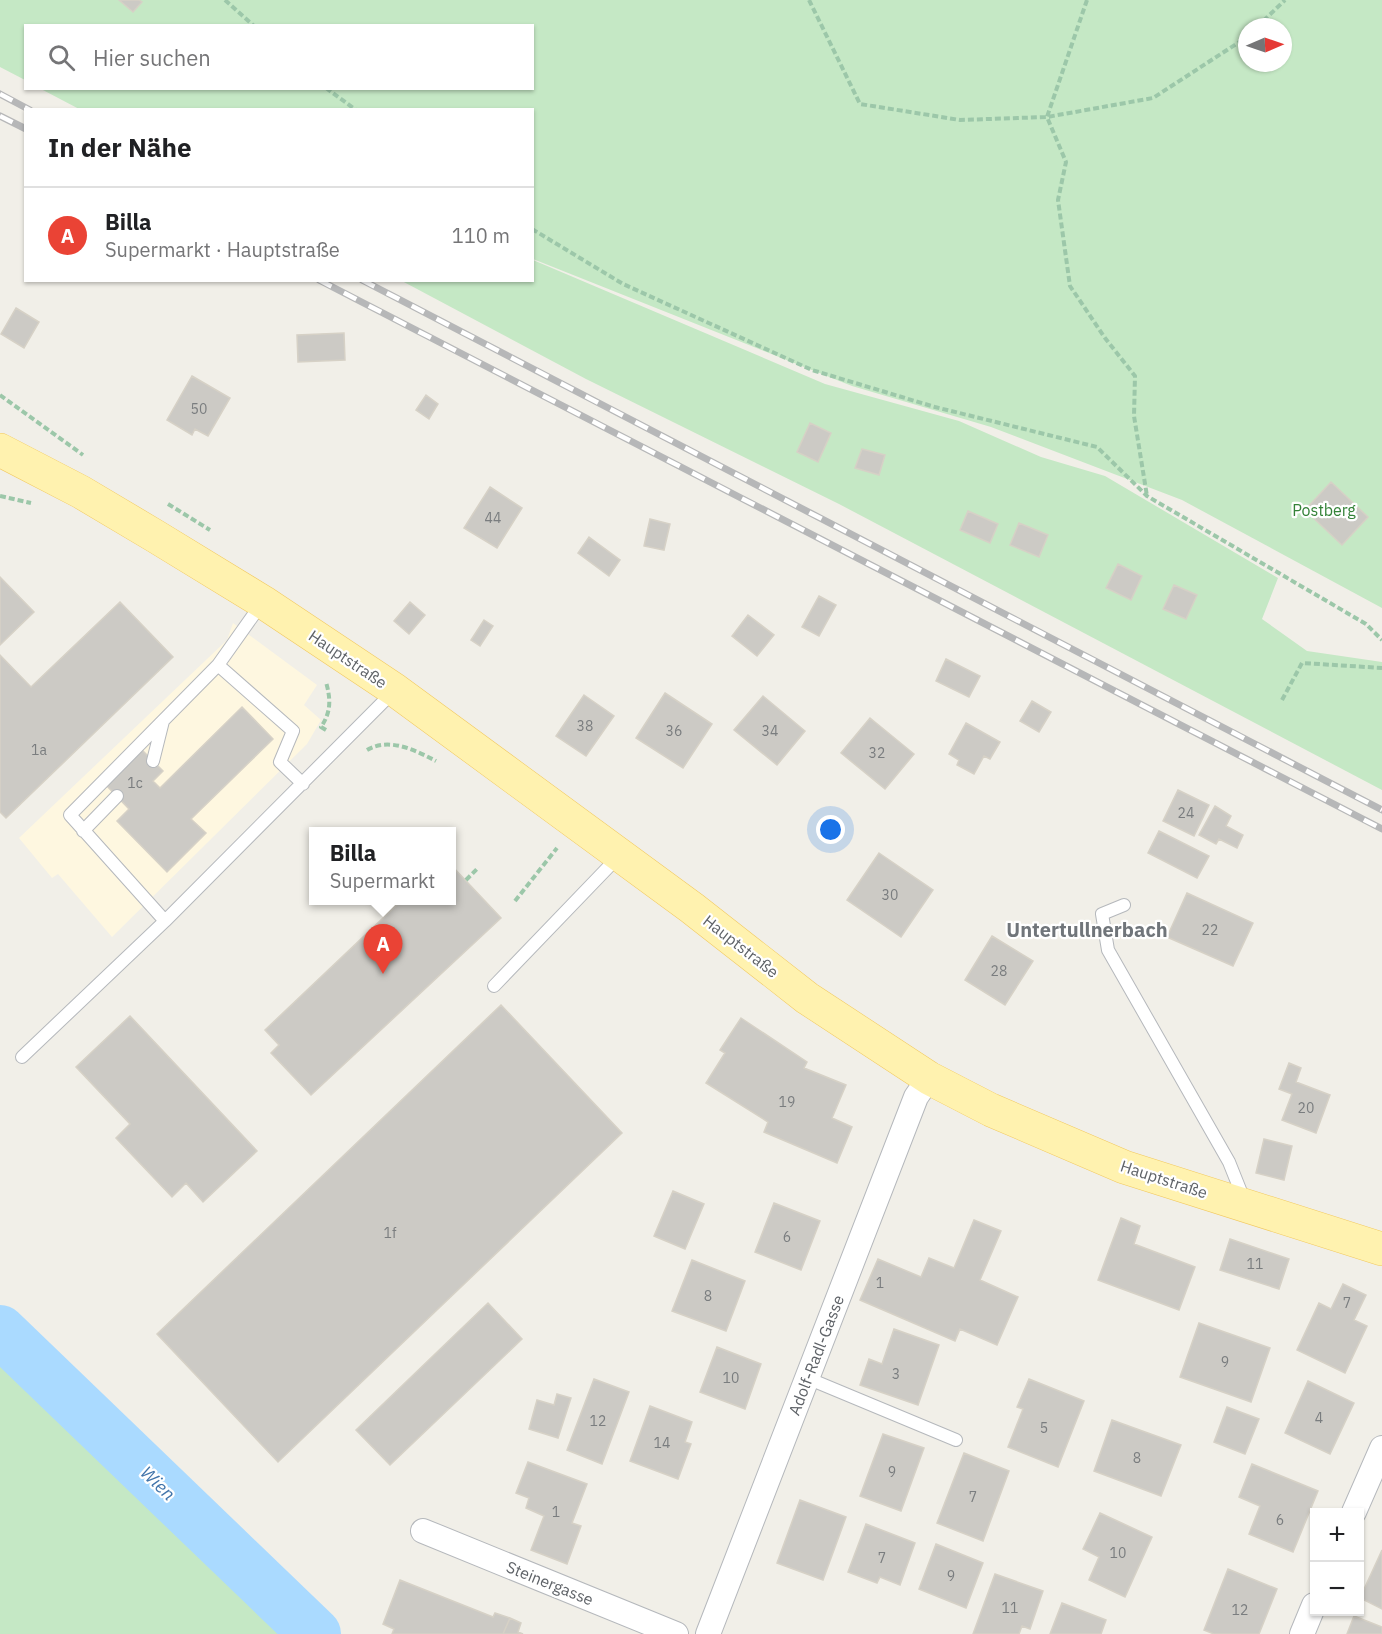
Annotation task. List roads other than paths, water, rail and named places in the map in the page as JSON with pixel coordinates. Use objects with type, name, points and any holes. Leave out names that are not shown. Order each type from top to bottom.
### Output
[{"type":"main road","name":"Hauptstraße","points":[[0,450],[15,465],[81,492],[155,536],[263,602],[395,690],[619,855],[807,998],[929,1078],[992,1110],[1124,1167],[1382,1249]]},
{"type":"street","name":"Adolf-Radl-Gasse","points":[[708,1634],[916,1097],[929,1078]]},
{"type":"street","points":[[1356,1508],[1382,1448]]},
{"type":"street","name":"Steinergasse","points":[[423,1531],[676,1634]]},
{"type":"street","points":[[1302,1634],[1310,1615]]},
{"type":"lane","points":[[165,921],[70,815],[218,665],[263,602]]},
{"type":"lane","points":[[218,665],[293,731],[280,762],[303,784]]},
{"type":"lane","points":[[22,1057],[165,921],[395,690]]},
{"type":"lane","points":[[153,761],[163,721]]},
{"type":"lane","points":[[83,831],[117,796]]},
{"type":"lane","points":[[494,986],[619,855]]},
{"type":"lane","points":[[1124,905],[1102,914],[1108,950],[1229,1162],[1247,1206]]},
{"type":"lane","points":[[807,1378],[956,1440]]},
{"type":"waterway","name":"Wien","points":[[0,1331],[315,1634]]},
{"type":"railway","points":[[0,94],[26,108]]},
{"type":"railway","points":[[0,116],[24,128]]},
{"type":"railway","points":[[323,282],[1382,829]]},
{"type":"railway","points":[[366,282],[1382,810]]},
{"type":"place","name":"Billa","points":[[383,974]]},
{"type":"district","name":"Untertullnerbach","points":[[1087,929]]},
{"type":"park label","name":"Postberg","points":[[1324,510]]}]
